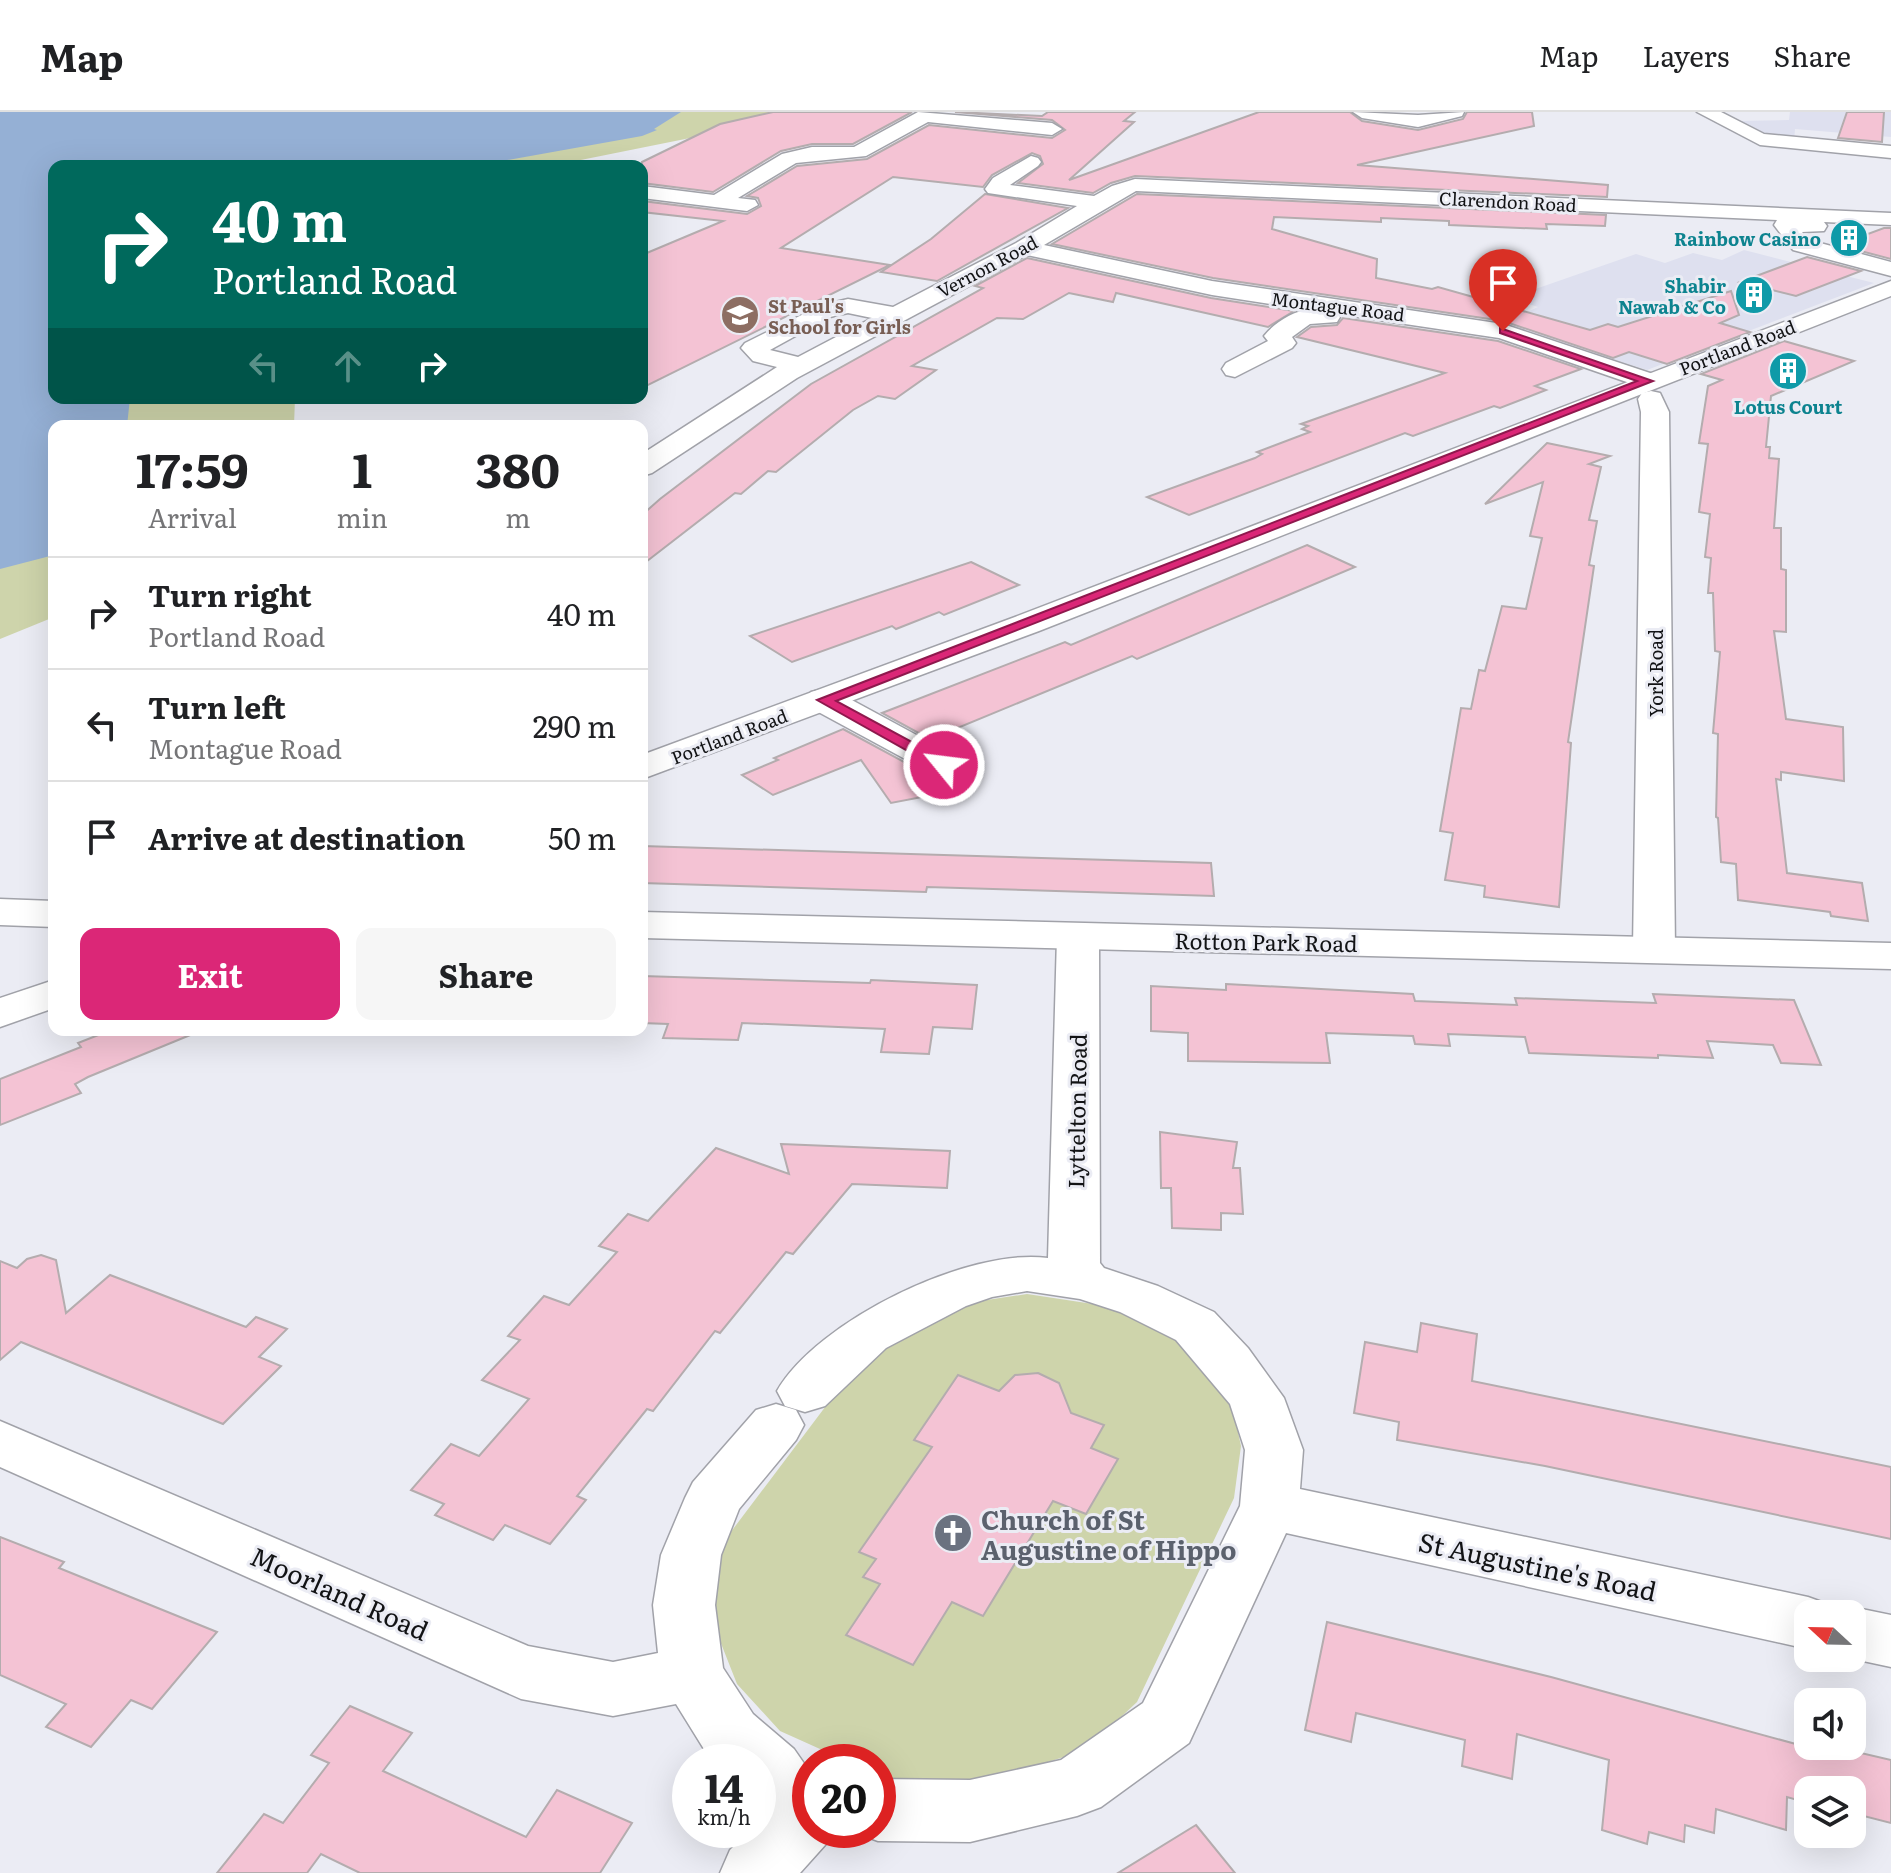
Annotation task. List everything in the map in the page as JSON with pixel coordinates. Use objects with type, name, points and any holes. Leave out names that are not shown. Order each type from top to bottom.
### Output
[{"type":"street","points":[[1362,112],[1418,121],[1455,112]]},
{"type":"street","points":[[1706,112],[1747,133],[1779,143],[1891,152]]},
{"type":"street","points":[[849,154],[859,152],[928,114],[1042,125]]},
{"type":"street","points":[[718,201],[789,158],[802,154],[849,154],[893,161]]},
{"type":"street","points":[[1031,162],[1000,182],[995,189],[1098,203]]},
{"type":"street","points":[[712,175],[755,180]]},
{"type":"street","name":"Clarendon Road","points":[[1125,188],[1156,184],[1891,219]]},
{"type":"street","name":"Vernon Road","points":[[648,463],[801,365],[1024,248],[1125,188]]},
{"type":"street","points":[[648,193],[761,206]]},
{"type":"street","points":[[1887,274],[1858,271],[1785,249],[1801,245],[1785,225],[1891,229]]},
{"type":"street","name":"Montague Road","points":[[1024,248],[1333,312],[1503,331],[1649,390]]},
{"type":"street","name":"Portland Road","points":[[648,766],[1649,390],[1887,274]]},
{"type":"street","points":[[801,365],[762,356],[754,348],[801,320],[848,306],[873,291]]},
{"type":"street","points":[[848,306],[894,315]]},
{"type":"street","points":[[1235,369],[1283,343],[1277,336],[1304,317],[1333,312],[1374,329]]},
{"type":"street","name":"York Road","points":[[1649,390],[1655,412],[1654,949]]},
{"type":"street","points":[[824,700],[944,765]]},
{"type":"street","points":[[0,912],[48,914]]},
{"type":"street","name":"Rotton Park Road","points":[[648,925],[1891,956]]},
{"type":"street","name":"Lyttelton Road","points":[[1078,937],[1074,1264],[1085,1281]]},
{"type":"street","points":[[0,1014],[48,995]]},
{"type":"street","points":[[792,1799],[771,1770],[730,1734],[692,1674],[684,1605],[691,1555],[714,1498],[790,1408],[867,1334],[947,1293],[986,1280],[1027,1273],[1085,1281],[1139,1299],[1195,1326],[1229,1362],[1256,1398],[1274,1450],[1269,1506],[1166,1723],[1077,1786],[970,1811],[896,1810]]},
{"type":"street","name":"Moorland Road","points":[[0,1443],[521,1672],[613,1689],[692,1674]]},
{"type":"street","name":"St Augustine's Road","points":[[1269,1506],[1794,1620]]},
{"type":"street","points":[[1866,1636],[1891,1641]]},
{"type":"street","points":[[755,1873],[792,1835]]},
{"type":"shaded area","points":[[1790,112],[1891,112],[1891,137],[1795,129],[1794,142],[1762,134],[1739,121],[1789,120]]},
{"type":"shaded area","points":[[1744,250],[1874,283],[1647,370],[1502,324],[1538,307],[1510,298],[1636,254],[1665,263],[1693,253],[1722,260]]},
{"type":"green space","points":[[0,112],[783,112],[705,135],[581,160],[48,160],[48,404],[295,404],[294,420],[48,420],[48,619],[0,639]]},
{"type":"green space","points":[[1027,1294],[1093,1304],[1160,1326],[1193,1351],[1233,1409],[1241,1446],[1234,1498],[1137,1702],[1086,1750],[991,1780],[896,1781],[896,1744],[809,1744],[780,1731],[737,1684],[711,1618],[724,1541],[853,1370],[954,1305]]},
{"type":"water","points":[[0,112],[681,112],[654,129],[657,130],[642,136],[508,160],[48,160],[48,404],[129,404],[128,420],[48,420],[48,557],[0,569]]},
{"type":"building","points":[[773,112],[912,112],[853,144],[812,144],[781,151],[713,192],[648,184],[646,160],[720,124]]},
{"type":"building","points":[[955,112],[1042,116],[1048,112],[1135,112],[1124,121],[1134,122],[1069,180],[1259,112],[1350,112],[1362,121],[1418,130],[1463,119],[1467,112],[1532,112],[1534,126],[1357,165],[1608,185],[1607,197],[1135,176],[1111,183],[1093,193],[1018,183],[1043,164],[1040,156],[1032,153],[992,175],[983,187],[893,177],[781,248],[890,265],[648,385],[648,252],[723,221],[648,213],[648,202],[747,214],[761,206],[758,198],[747,196],[797,166],[867,159],[929,125],[1052,138],[1065,130],[1052,120]]},
{"type":"building","points":[[1847,112],[1884,112],[1882,142],[1838,138]]},
{"type":"building","points":[[985,194],[1068,208],[937,281],[881,272],[931,239]]},
{"type":"building","points":[[1137,194],[1606,215],[1605,226],[1546,224],[1547,229],[1449,225],[1449,221],[1381,218],[1381,222],[1274,217],[1272,229],[1377,259],[1376,278],[1432,289],[1438,287],[1590,330],[1608,324],[1618,327],[1731,291],[1739,315],[1720,323],[1750,332],[1667,364],[1629,352],[1613,358],[1503,321],[1213,278],[1052,244]]},
{"type":"building","points":[[1891,228],[1891,259],[1838,245]]},
{"type":"building","points":[[1807,257],[1861,271],[1796,296],[1740,282]]},
{"type":"building","points":[[1027,258],[1211,298],[1294,311],[1268,327],[1116,293],[1113,302],[1069,293],[1023,319],[997,318],[912,366],[936,370],[895,399],[878,396],[853,410],[776,472],[768,471],[741,494],[735,493],[648,560],[648,510],[660,499],[811,384],[983,288],[975,286]]},
{"type":"building","points":[[1343,318],[1498,341],[1581,369],[1535,386],[1546,390],[1500,408],[1494,406],[1413,436],[1405,433],[1189,515],[1147,497],[1255,458],[1262,454],[1257,452],[1310,432],[1302,429],[1308,426],[1301,424],[1445,373],[1297,337],[1311,327],[1337,325]]},
{"type":"building","points":[[1784,341],[1854,361],[1771,396],[1766,447],[1770,447],[1769,458],[1779,459],[1774,528],[1781,528],[1781,569],[1786,570],[1786,632],[1774,631],[1786,719],[1843,727],[1844,781],[1781,772],[1781,780],[1776,779],[1787,873],[1862,883],[1868,921],[1831,916],[1830,912],[1738,900],[1736,864],[1721,862],[1716,817],[1718,734],[1713,733],[1720,652],[1715,651],[1713,593],[1708,593],[1711,558],[1705,557],[1710,514],[1699,512],[1708,444],[1699,443],[1708,386],[1722,380],[1701,374]]},
{"type":"building","points":[[1547,443],[1610,456],[1589,464],[1601,467],[1589,520],[1597,521],[1589,565],[1594,566],[1568,742],[1571,743],[1559,907],[1484,897],[1485,886],[1445,880],[1453,833],[1440,831],[1461,708],[1471,709],[1479,670],[1485,671],[1502,606],[1526,609],[1542,538],[1530,536],[1543,482],[1485,504]]},
{"type":"building","points":[[1307,545],[1355,567],[1137,659],[1132,656],[938,736],[946,748],[882,713],[1065,642],[1071,645]]},
{"type":"building","points":[[971,562],[1019,585],[944,615],[939,612],[896,629],[892,626],[792,662],[750,636]]},
{"type":"building","points":[[843,729],[930,776],[945,779],[958,776],[962,771],[974,787],[891,803],[861,760],[773,795],[742,775]]},
{"type":"building","points":[[648,846],[1211,863],[1214,896],[927,887],[926,892],[648,883]]},
{"type":"building","points":[[648,976],[977,985],[972,1029],[933,1027],[929,1054],[881,1052],[885,1029],[742,1023],[738,1040],[663,1038],[668,1024],[648,1023]]},
{"type":"building","points":[[1226,984],[1413,994],[1415,1001],[1517,1005],[1515,998],[1656,1003],[1653,994],[1794,1000],[1821,1065],[1781,1063],[1773,1045],[1707,1041],[1713,1058],[1658,1055],[1658,1058],[1529,1053],[1525,1037],[1448,1034],[1450,1046],[1415,1044],[1413,1036],[1326,1033],[1330,1063],[1188,1061],[1188,1033],[1151,1031],[1151,986],[1226,990]]},
{"type":"building","points":[[96,1036],[188,1036],[88,1077],[75,1084],[81,1093],[0,1125],[0,1079],[81,1047],[78,1043]]},
{"type":"building","points":[[1160,1132],[1237,1142],[1233,1168],[1240,1168],[1243,1214],[1221,1213],[1221,1230],[1172,1228],[1171,1188],[1161,1188]]},
{"type":"building","points":[[781,1144],[950,1151],[947,1188],[852,1184],[793,1254],[786,1252],[720,1333],[715,1331],[653,1411],[647,1409],[577,1496],[586,1500],[550,1544],[505,1525],[493,1540],[435,1515],[444,1504],[411,1490],[451,1444],[479,1456],[529,1399],[482,1380],[520,1340],[508,1336],[544,1296],[569,1305],[617,1252],[599,1246],[628,1214],[648,1221],[716,1148],[789,1174]]},
{"type":"building","points":[[41,1255],[56,1260],[66,1313],[110,1275],[246,1327],[256,1317],[287,1329],[259,1357],[281,1366],[223,1424],[21,1342],[0,1360],[0,1261],[17,1268],[27,1259]]},
{"type":"building","points":[[1421,1323],[1477,1334],[1472,1381],[1891,1467],[1891,1539],[1545,1466],[1397,1440],[1399,1422],[1354,1413],[1365,1342],[1417,1352]]},
{"type":"building","name":"Church of St Augustine of Hippo","points":[[1038,1373],[1059,1383],[1071,1413],[1104,1425],[1091,1448],[1118,1459],[1086,1514],[1053,1501],[983,1616],[952,1602],[913,1665],[846,1635],[880,1584],[863,1577],[876,1559],[859,1552],[932,1447],[914,1440],[958,1375],[999,1391],[1015,1375]]},
{"type":"building","points":[[0,1537],[64,1562],[59,1568],[217,1632],[152,1709],[131,1700],[91,1747],[46,1727],[66,1704],[0,1675]]},
{"type":"building","points":[[1327,1622],[1551,1677],[1794,1744],[1794,1760],[1866,1760],[1866,1754],[1891,1760],[1891,1823],[1866,1817],[1866,1776],[1794,1776],[1794,1799],[1787,1797],[1786,1830],[1716,1809],[1714,1833],[1685,1825],[1684,1842],[1649,1832],[1647,1844],[1602,1830],[1609,1760],[1517,1734],[1512,1779],[1462,1766],[1465,1740],[1356,1713],[1351,1742],[1305,1730]]},
{"type":"building","points":[[350,1706],[412,1733],[383,1771],[526,1837],[557,1790],[632,1823],[600,1873],[360,1873],[321,1854],[307,1873],[217,1873],[264,1814],[283,1823],[329,1763],[311,1755]]},
{"type":"building","points":[[1196,1825],[1235,1873],[1118,1873]]},
{"type":"place","name":"Rainbow Casino","points":[[1849,238]]},
{"type":"place","name":"Shabir Nawab & Co","points":[[1754,295]]},
{"type":"place","name":"St Paul's School for Girls","points":[[740,315]]},
{"type":"place","name":"Lotus Court","points":[[1788,371]]},
{"type":"place","name":"Church of St Augustine of Hippo","points":[[953,1533]]},
{"type":"route","points":[[944,765],[824,700],[1647,381],[1503,331]]}]
